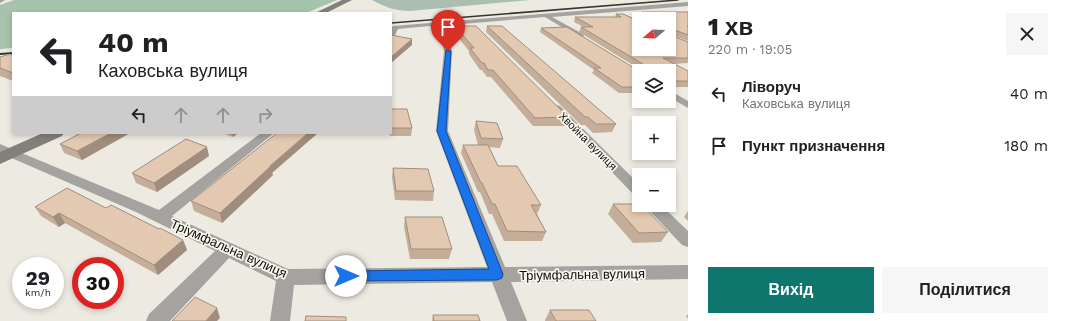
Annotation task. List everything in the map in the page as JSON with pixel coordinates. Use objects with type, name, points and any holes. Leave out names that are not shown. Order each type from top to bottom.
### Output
[{"type":"street","points":[[322,12],[348,0]]},
{"type":"street","points":[[392,33],[395,27],[688,4]]},
{"type":"street","points":[[675,5],[688,10]]},
{"type":"street","points":[[611,10],[625,17]]},
{"type":"street","points":[[547,16],[587,40]]},
{"type":"street","points":[[469,22],[480,32]]},
{"type":"street","points":[[432,24],[444,35],[448,51],[442,131],[497,274],[517,321]]},
{"type":"street","points":[[676,97],[688,105]]},
{"type":"street","name":"Хвойна вулиця","points":[[546,99],[632,185]]},
{"type":"street","points":[[4,154],[54,134]]},
{"type":"street","points":[[161,217],[267,134]]},
{"type":"street","name":"Тріумфальна вулиця","points":[[4,154],[161,217],[286,277],[688,272]]},
{"type":"street","points":[[659,212],[688,241]]},
{"type":"street","points":[[156,321],[228,248]]},
{"type":"street","points":[[280,321],[286,277]]},
{"type":"green space","points":[[14,0],[337,0],[308,12],[12,12],[12,48],[0,49],[0,5]]},
{"type":"green space","points":[[372,0],[530,0],[410,11],[390,8]]},
{"type":"building","points":[[676,12],[688,12],[688,35],[676,30]]},
{"type":"building","points":[[616,14],[623,14],[632,18],[632,56],[676,56],[676,37],[688,42],[688,58],[663,58],[675,64],[643,64],[581,27],[593,27],[575,17],[621,17]]},
{"type":"building","points":[[455,26],[476,26],[568,117],[535,118],[493,70],[488,70],[484,63],[482,63],[470,48],[474,48]]},
{"type":"building","points":[[487,26],[502,26],[616,124],[596,124],[588,117],[585,117]]},
{"type":"building","points":[[567,27],[632,67],[632,87],[622,87],[594,68],[601,68],[541,28]]},
{"type":"building","points":[[392,35],[412,39],[392,56]]},
{"type":"building","points":[[10,54],[12,55],[12,73],[0,68],[0,57]]},
{"type":"building","points":[[676,65],[688,71],[688,81],[676,81]]},
{"type":"building","points":[[392,109],[407,109],[412,128],[392,128]]},
{"type":"building","points":[[476,121],[497,123],[503,139],[481,138]]},
{"type":"building","points":[[79,134],[109,134],[77,151],[60,144]]},
{"type":"building","points":[[276,134],[307,134],[220,213],[191,201]]},
{"type":"building","points":[[186,139],[207,147],[154,183],[132,173]]},
{"type":"building","points":[[463,145],[488,145],[498,166],[517,166],[541,205],[531,205],[546,232],[507,231],[495,204],[492,204]]},
{"type":"building","points":[[393,168],[428,169],[434,191],[396,191]]},
{"type":"building","points":[[67,188],[106,208],[111,205],[183,240],[154,265],[59,213],[53,217],[35,207]]},
{"type":"building","points":[[613,204],[632,204],[632,212],[649,212],[668,232],[639,233]]},
{"type":"building","points":[[405,217],[442,217],[452,249],[411,249]]},
{"type":"building","points":[[195,297],[217,308],[206,321],[172,321]]},
{"type":"building","points":[[550,310],[589,310],[596,321],[556,321]]},
{"type":"building","points":[[433,315],[478,315],[480,321],[434,321]]},
{"type":"building","points":[[306,316],[346,317],[346,321],[305,321]]},
{"type":"railway","points":[[392,23],[678,0]]},
{"type":"railway","points":[[0,54],[12,53]]},
{"type":"route","points":[[346,276],[497,274],[442,131],[448,51]]}]
